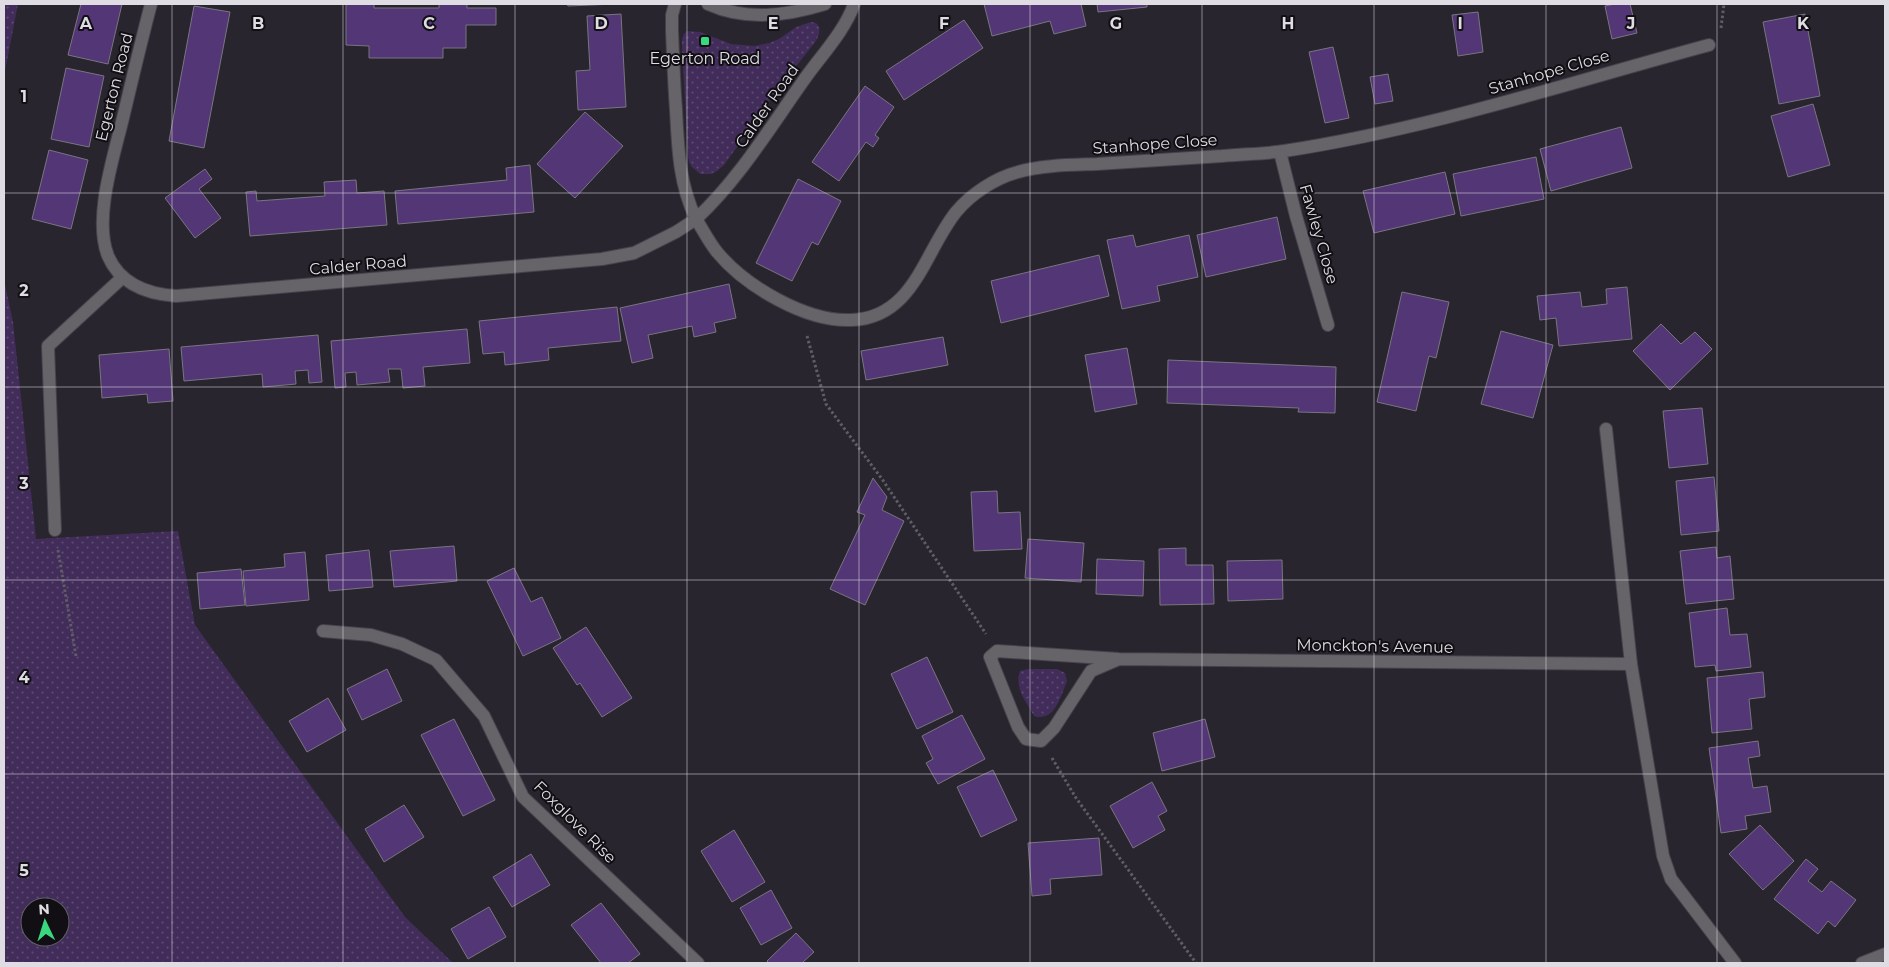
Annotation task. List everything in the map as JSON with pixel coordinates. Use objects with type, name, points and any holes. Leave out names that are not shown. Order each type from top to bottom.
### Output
[{"type":"street","name":"Egerton Road","points":[[108,178],[151,4]]},
{"type":"street","points":[[675,4],[672,15],[672,30],[677,142],[682,178],[688,202],[696,219]]},
{"type":"street","points":[[708,4],[722,10],[744,15],[766,15],[787,13],[825,4]]},
{"type":"street","name":"Calder Road","points":[[108,178],[104,199],[104,241],[108,255],[123,277],[136,287],[151,292],[176,296],[602,259],[634,253],[676,232],[696,219],[712,204],[748,161],[833,39],[854,4]]},
{"type":"street","name":"Stanhope Close","points":[[696,219],[716,251],[744,279],[782,302],[800,310],[848,320],[877,316],[888,309],[909,290],[947,224],[958,210],[974,195],[1005,176],[1021,171],[1062,166],[1280,152],[1344,141],[1407,127],[1709,45]]},
{"type":"street","name":"Fawley Close","points":[[1280,152],[1328,325]]},
{"type":"street","points":[[55,530],[48,346],[123,277]]},
{"type":"street","points":[[1606,429],[1631,664],[1663,856],[1671,879],[1735,963]]},
{"type":"street","name":"Foxglove Rise","points":[[323,632],[371,634],[402,644],[436,660],[484,716],[523,797],[698,963]]},
{"type":"street","points":[[997,651],[990,657],[1018,727],[1026,739],[1042,741]]},
{"type":"street","name":"Monckton's Avenue","points":[[997,651],[1119,659],[1631,664]]},
{"type":"street","name":"Monckton's Avenue","points":[[1042,741],[1054,728],[1091,671],[1119,659]]},
{"type":"street","points":[[1862,963],[1885,954]]},
{"type":"path","points":[[800,310],[826,404],[882,478],[997,651]]},
{"type":"path","points":[[55,530],[76,656]]},
{"type":"path","points":[[1042,741],[1076,798],[1196,963]]},
{"type":"shaded area","points":[[4,4],[18,4],[4,76]]},
{"type":"shaded area","points":[[811,22],[816,23],[819,27],[816,41],[779,88],[724,165],[711,174],[700,174],[689,162],[682,46],[684,34],[687,31],[700,32],[731,44],[755,46],[779,39],[796,27]]},
{"type":"shaded area","points":[[4,280],[13,322],[36,539],[178,531],[195,625],[405,917],[453,963],[4,963]]},
{"type":"shaded area","points":[[1028,669],[1057,669],[1065,673],[1067,681],[1059,700],[1052,712],[1047,715],[1041,717],[1034,716],[1022,694],[1019,683],[1020,671]]},
{"type":"building","points":[[81,4],[122,4],[108,64],[68,55]]},
{"type":"building","points":[[346,4],[374,4],[374,8],[439,8],[439,4],[467,4],[467,8],[496,8],[496,25],[466,25],[466,48],[443,48],[443,58],[369,58],[369,46],[346,45]]},
{"type":"building","points":[[567,4],[615,4],[568,6]]},
{"type":"building","points":[[984,4],[1081,4],[1086,26],[1054,34],[1050,21],[992,36]]},
{"type":"building","points":[[1097,4],[1147,4],[1147,7],[1098,12]]},
{"type":"building","points":[[1630,4],[1637,33],[1612,39],[1605,6]]},
{"type":"building","points":[[194,6],[230,12],[204,148],[169,141]]},
{"type":"building","points":[[1478,12],[1483,52],[1458,56],[1452,15]]},
{"type":"building","points":[[621,14],[626,107],[578,110],[576,71],[590,70],[587,16]]},
{"type":"building","points":[[1805,14],[1820,96],[1779,104],[1763,22]]},
{"type":"building","points":[[964,20],[983,48],[904,100],[886,71]]},
{"type":"building","points":[[1333,47],[1349,118],[1325,123],[1309,52]]},
{"type":"building","points":[[66,68],[104,76],[89,147],[51,139]]},
{"type":"building","points":[[1388,74],[1393,101],[1375,104],[1370,77]]},
{"type":"building","points":[[865,86],[894,107],[875,135],[879,138],[873,147],[866,142],[839,181],[812,162]]},
{"type":"building","points":[[1813,104],[1830,165],[1788,177],[1771,116]]},
{"type":"building","points":[[585,112],[623,146],[575,198],[537,164]]},
{"type":"building","points":[[1621,127],[1632,168],[1551,191],[1540,149]]},
{"type":"building","points":[[49,150],[88,160],[71,229],[32,219]]},
{"type":"building","points":[[1536,157],[1544,199],[1461,216],[1453,174]]},
{"type":"building","points":[[530,165],[534,212],[398,224],[395,191],[507,180],[506,168]]},
{"type":"building","points":[[205,169],[212,179],[199,189],[221,218],[195,238],[165,198]]},
{"type":"building","points":[[1445,172],[1455,214],[1374,233],[1363,191]]},
{"type":"building","points":[[798,179],[841,201],[818,245],[812,242],[792,281],[756,263]]},
{"type":"building","points":[[356,180],[357,193],[384,191],[387,225],[250,236],[246,192],[256,191],[257,201],[325,196],[324,182]]},
{"type":"building","points":[[1277,217],[1286,259],[1206,277],[1197,235]]},
{"type":"building","points":[[1133,235],[1136,247],[1189,235],[1198,277],[1157,286],[1160,301],[1122,309],[1107,240]]},
{"type":"building","points":[[1099,255],[1109,296],[1001,323],[991,281]]},
{"type":"building","points":[[729,284],[736,318],[714,323],[716,332],[694,337],[692,326],[648,335],[653,358],[632,363],[620,308]]},
{"type":"building","points":[[1627,287],[1632,339],[1559,346],[1556,318],[1540,320],[1537,296],[1580,292],[1582,307],[1607,304],[1606,289]]},
{"type":"building","points":[[1402,292],[1449,302],[1436,358],[1429,356],[1416,411],[1377,402]]},
{"type":"building","points":[[617,307],[621,341],[548,348],[549,360],[505,365],[504,352],[483,354],[479,321]]},
{"type":"building","points":[[1661,324],[1681,344],[1695,332],[1712,349],[1670,390],[1633,351]]},
{"type":"building","points":[[467,329],[470,363],[423,367],[425,386],[403,388],[401,369],[388,369],[390,382],[357,385],[356,372],[345,373],[346,387],[335,388],[331,341]]},
{"type":"building","points":[[1501,331],[1553,345],[1533,418],[1481,404]]},
{"type":"building","points":[[318,335],[322,382],[309,383],[308,370],[295,371],[296,384],[263,387],[262,374],[184,381],[181,347]]},
{"type":"building","points":[[943,337],[948,365],[866,380],[861,351]]},
{"type":"building","points":[[1127,348],[1137,404],[1095,412],[1085,355]]},
{"type":"building","points":[[169,349],[173,401],[148,403],[147,394],[102,398],[99,355]]},
{"type":"building","points":[[1168,360],[1336,367],[1335,413],[1298,412],[1299,408],[1167,403]]},
{"type":"building","points":[[1702,408],[1708,464],[1669,468],[1663,411]]},
{"type":"building","points":[[1714,477],[1719,531],[1681,535],[1676,481]]},
{"type":"building","points":[[873,478],[887,497],[882,510],[904,521],[865,605],[830,589],[865,515],[857,512]]},
{"type":"building","points":[[997,491],[998,513],[1020,512],[1022,549],[974,551],[971,492]]},
{"type":"building","points":[[1028,539],[1084,543],[1081,582],[1025,578]]},
{"type":"building","points":[[454,546],[457,581],[394,587],[390,551]]},
{"type":"building","points":[[1716,547],[1717,558],[1730,556],[1734,599],[1686,604],[1680,551]]},
{"type":"building","points":[[1186,548],[1186,565],[1213,565],[1214,604],[1160,605],[1159,549]]},
{"type":"building","points":[[369,550],[373,587],[329,591],[326,555]]},
{"type":"building","points":[[305,552],[309,600],[246,606],[243,571],[285,567],[284,554]]},
{"type":"building","points":[[1097,559],[1144,561],[1143,596],[1096,594]]},
{"type":"building","points":[[1282,560],[1283,599],[1228,601],[1227,561]]},
{"type":"building","points":[[514,568],[531,602],[542,597],[561,638],[523,656],[487,581]]},
{"type":"building","points":[[241,569],[245,605],[200,609],[197,573]]},
{"type":"building","points":[[1727,608],[1730,635],[1747,634],[1751,667],[1716,671],[1715,665],[1695,667],[1689,613]]},
{"type":"building","points":[[586,627],[632,698],[602,717],[580,683],[577,685],[553,648]]},
{"type":"building","points":[[927,657],[953,712],[917,729],[891,674]]},
{"type":"building","points":[[387,669],[402,701],[362,720],[347,689]]},
{"type":"building","points":[[1763,672],[1765,697],[1749,699],[1752,729],[1712,733],[1707,678]]},
{"type":"building","points":[[328,698],[346,730],[307,752],[289,721]]},
{"type":"building","points":[[962,715],[985,759],[938,784],[926,763],[933,759],[922,736]]},
{"type":"building","points":[[454,719],[495,800],[463,816],[421,735]]},
{"type":"building","points":[[1205,719],[1215,757],[1162,771],[1153,733]]},
{"type":"building","points":[[1758,741],[1760,756],[1748,758],[1753,788],[1767,786],[1771,812],[1745,816],[1747,829],[1721,833],[1709,748]]},
{"type":"building","points":[[993,770],[1017,820],[981,837],[957,787]]},
{"type":"building","points":[[1152,782],[1167,811],[1158,816],[1165,830],[1133,848],[1110,806]]},
{"type":"building","points":[[404,805],[424,837],[384,862],[365,829]]},
{"type":"building","points":[[1760,825],[1794,861],[1763,890],[1729,854]]},
{"type":"building","points":[[734,830],[765,882],[732,902],[701,851]]},
{"type":"building","points":[[1099,838],[1102,875],[1050,879],[1051,894],[1032,896],[1028,843]]},
{"type":"building","points":[[531,854],[550,885],[512,907],[493,877]]},
{"type":"building","points":[[1806,859],[1818,869],[1808,881],[1822,892],[1831,881],[1856,900],[1835,927],[1828,921],[1818,934],[1774,899]]},
{"type":"building","points":[[771,890],[792,928],[761,945],[740,908]]},
{"type":"building","points":[[601,903],[640,954],[628,963],[601,963],[571,925]]},
{"type":"building","points":[[489,907],[506,937],[468,959],[451,929]]},
{"type":"building","points":[[796,933],[814,952],[802,963],[769,963],[767,961]]},
{"type":"place","name":"Egerton Road","points":[[705,41]]}]
